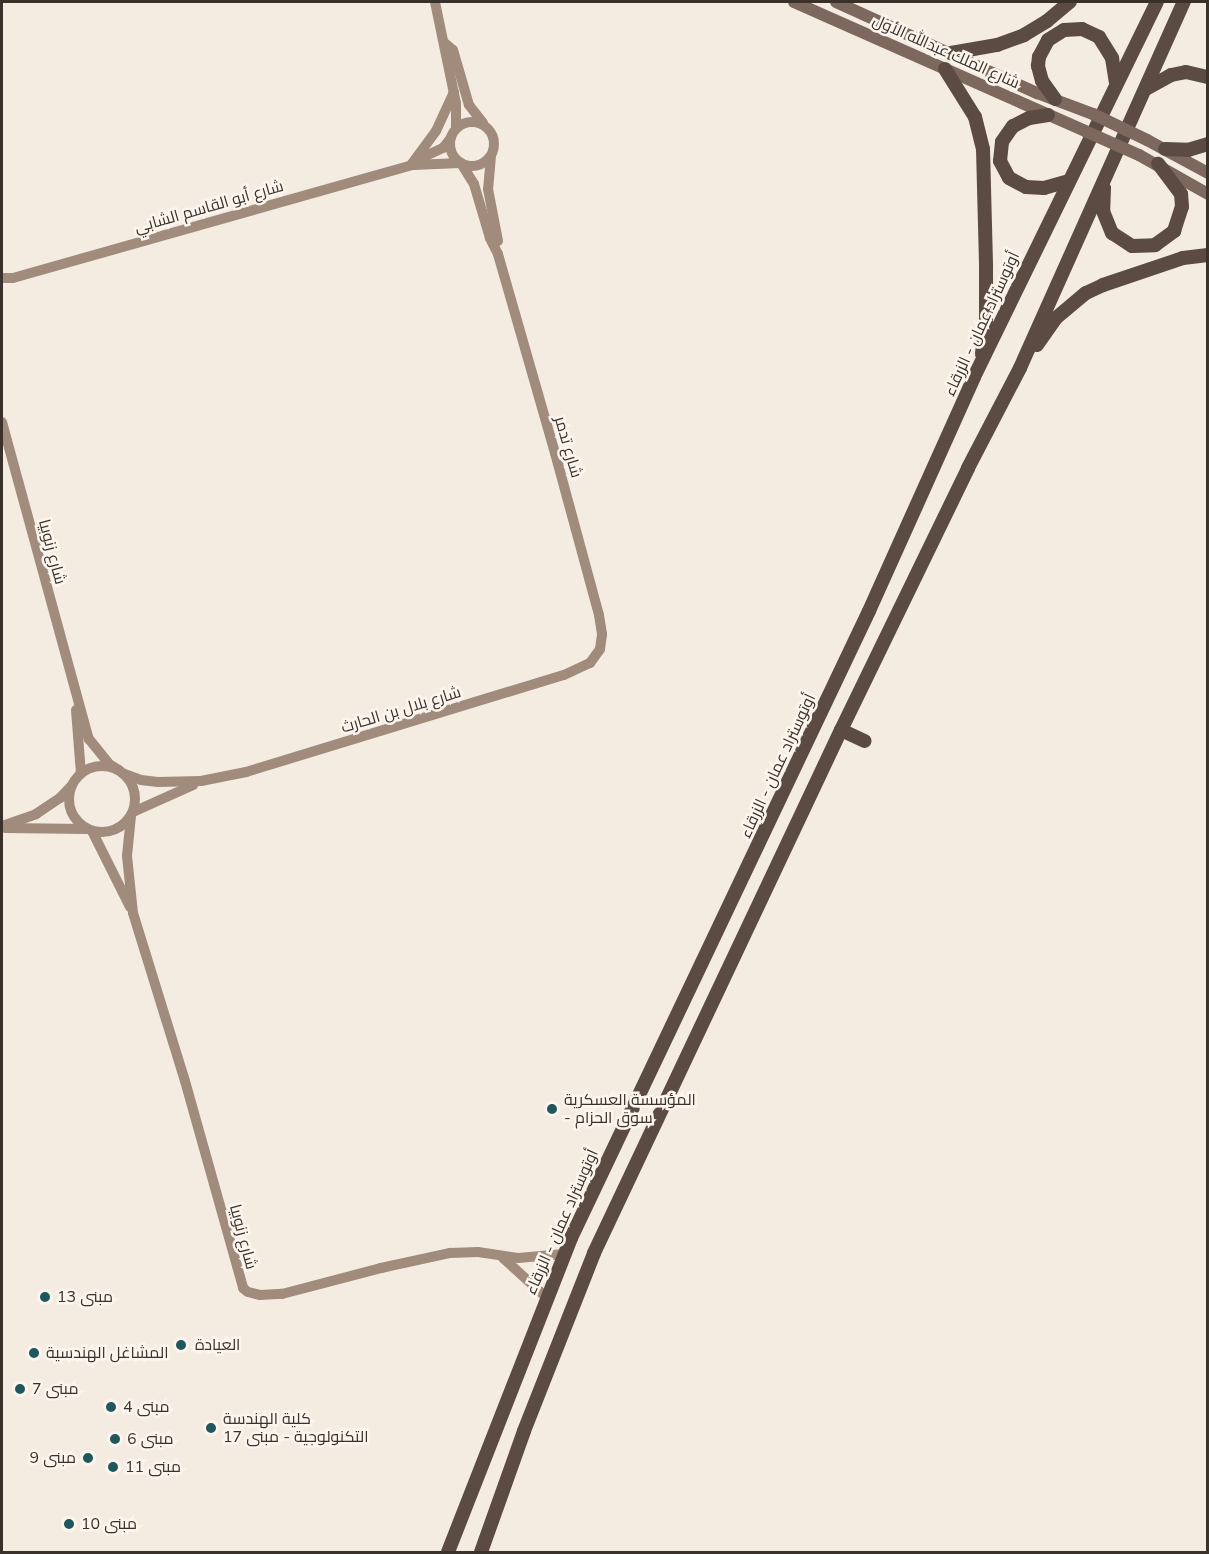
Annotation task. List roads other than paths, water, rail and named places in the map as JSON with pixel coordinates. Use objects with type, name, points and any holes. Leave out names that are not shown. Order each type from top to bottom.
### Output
[{"type":"highway","points":[[951,53],[997,45],[1024,35],[1047,21],[1070,2]]},
{"type":"highway","name":"أوتوستراد عمان - الزرقاء","points":[[448,1552],[564,1254],[869,611],[981,362],[1157,2]]},
{"type":"highway","points":[[481,1552],[524,1431],[594,1253],[841,730],[968,468],[1020,368],[1184,2]]},
{"type":"highway","points":[[1055,99],[1040,74],[1039,57],[1048,40],[1064,30],[1082,29],[1099,38],[1109,51],[1116,84]]},
{"type":"highway","points":[[945,69],[975,117],[983,149],[986,321],[981,362]]},
{"type":"highway","points":[[1145,90],[1171,75],[1186,72],[1208,77]]},
{"type":"highway","points":[[1048,115],[1029,118],[1013,126],[1002,142],[1000,161],[1009,178],[1026,187],[1044,188],[1068,181]]},
{"type":"highway","points":[[1166,149],[1188,150],[1208,144]]},
{"type":"highway","points":[[1104,179],[1103,211],[1112,233],[1132,246],[1155,245],[1174,231],[1182,207],[1178,188],[1158,164]]},
{"type":"highway","points":[[1020,368],[1056,318],[1086,293],[1183,258],[1208,255]]},
{"type":"highway","points":[[841,730],[864,741]]},
{"type":"main road","name":"شارع الملك عبدالله الأول","points":[[795,2],[818,6],[945,69],[1139,155],[1208,194]]},
{"type":"main road","name":"شارع الملك عبدالله الأول","points":[[836,2],[1093,114],[1166,149],[1208,173]]},
{"type":"street","points":[[435,2],[446,44],[445,54],[457,110],[456,128],[450,139],[451,152],[460,163],[474,166],[491,156],[494,137],[469,105],[453,50],[446,44]]},
{"type":"street","points":[[412,165],[436,131],[454,92]]},
{"type":"street","points":[[456,128],[467,122],[484,124]]},
{"type":"street","name":"شارع أبو القاسم الشابي","points":[[412,165],[419,158],[443,148],[450,139]]},
{"type":"street","name":"شارع تدمر","points":[[491,156],[488,189],[498,254],[599,615],[600,649]]},
{"type":"street","name":"شارع أبو القاسم الشابي","points":[[2,278],[13,278],[412,165],[460,163]]},
{"type":"street","name":"شارع تدمر","points":[[460,163],[474,184],[490,238],[498,254]]},
{"type":"street","name":"شارع أبو القاسم الشابي","points":[[2,286],[10,283],[13,278]]},
{"type":"street","name":"شارع زنوبيا","points":[[2,422],[89,739],[109,764],[120,772]]},
{"type":"street","name":"شارع بلال بن الحارث","points":[[120,772],[141,780],[158,782],[201,781],[229,777],[564,675],[590,663],[600,649]]},
{"type":"street","name":"شارع زنوبيا","points":[[75,689],[78,778]]},
{"type":"street","points":[[99,766],[120,772],[128,779],[135,794],[132,814],[118,828],[110,832],[2,827],[36,814],[60,798],[78,778],[99,766]]},
{"type":"street","points":[[78,778],[70,803],[72,813],[89,830]]},
{"type":"street","name":"شارع بلال بن الحارث","points":[[132,814],[157,800],[201,781]]},
{"type":"street","points":[[157,800],[158,782]]},
{"type":"street","name":"شارع زنوبيا","points":[[132,814],[126,856],[133,913],[185,1081],[240,1283],[248,1292],[271,1296],[282,1294],[450,1253],[478,1252],[503,1258],[564,1254]]},
{"type":"street","name":"شارع زنوبيا","points":[[89,830],[133,913]]},
{"type":"street","points":[[503,1258],[546,1297]]},
{"type":"place","name":"المؤسسة العسكرية - سوق الحزام","points":[[552,1109]]},
{"type":"place","name":"مبنى 13","points":[[45,1297]]},
{"type":"place","name":"العيادة","points":[[181,1345]]},
{"type":"place","name":"المشاغل الهندسية","points":[[34,1353]]},
{"type":"place","name":"مبنى 7","points":[[20,1389]]},
{"type":"place","name":"مبنى 4","points":[[111,1407]]},
{"type":"place","name":"كلية الهندسة التكنولوجية - مبنى 17","points":[[211,1428]]},
{"type":"place","name":"مبنى 6","points":[[115,1439]]},
{"type":"place","name":"مبنى 9","points":[[88,1458]]},
{"type":"place","name":"مبنى 11","points":[[113,1467]]},
{"type":"place","name":"مبنى 10","points":[[69,1524]]}]
